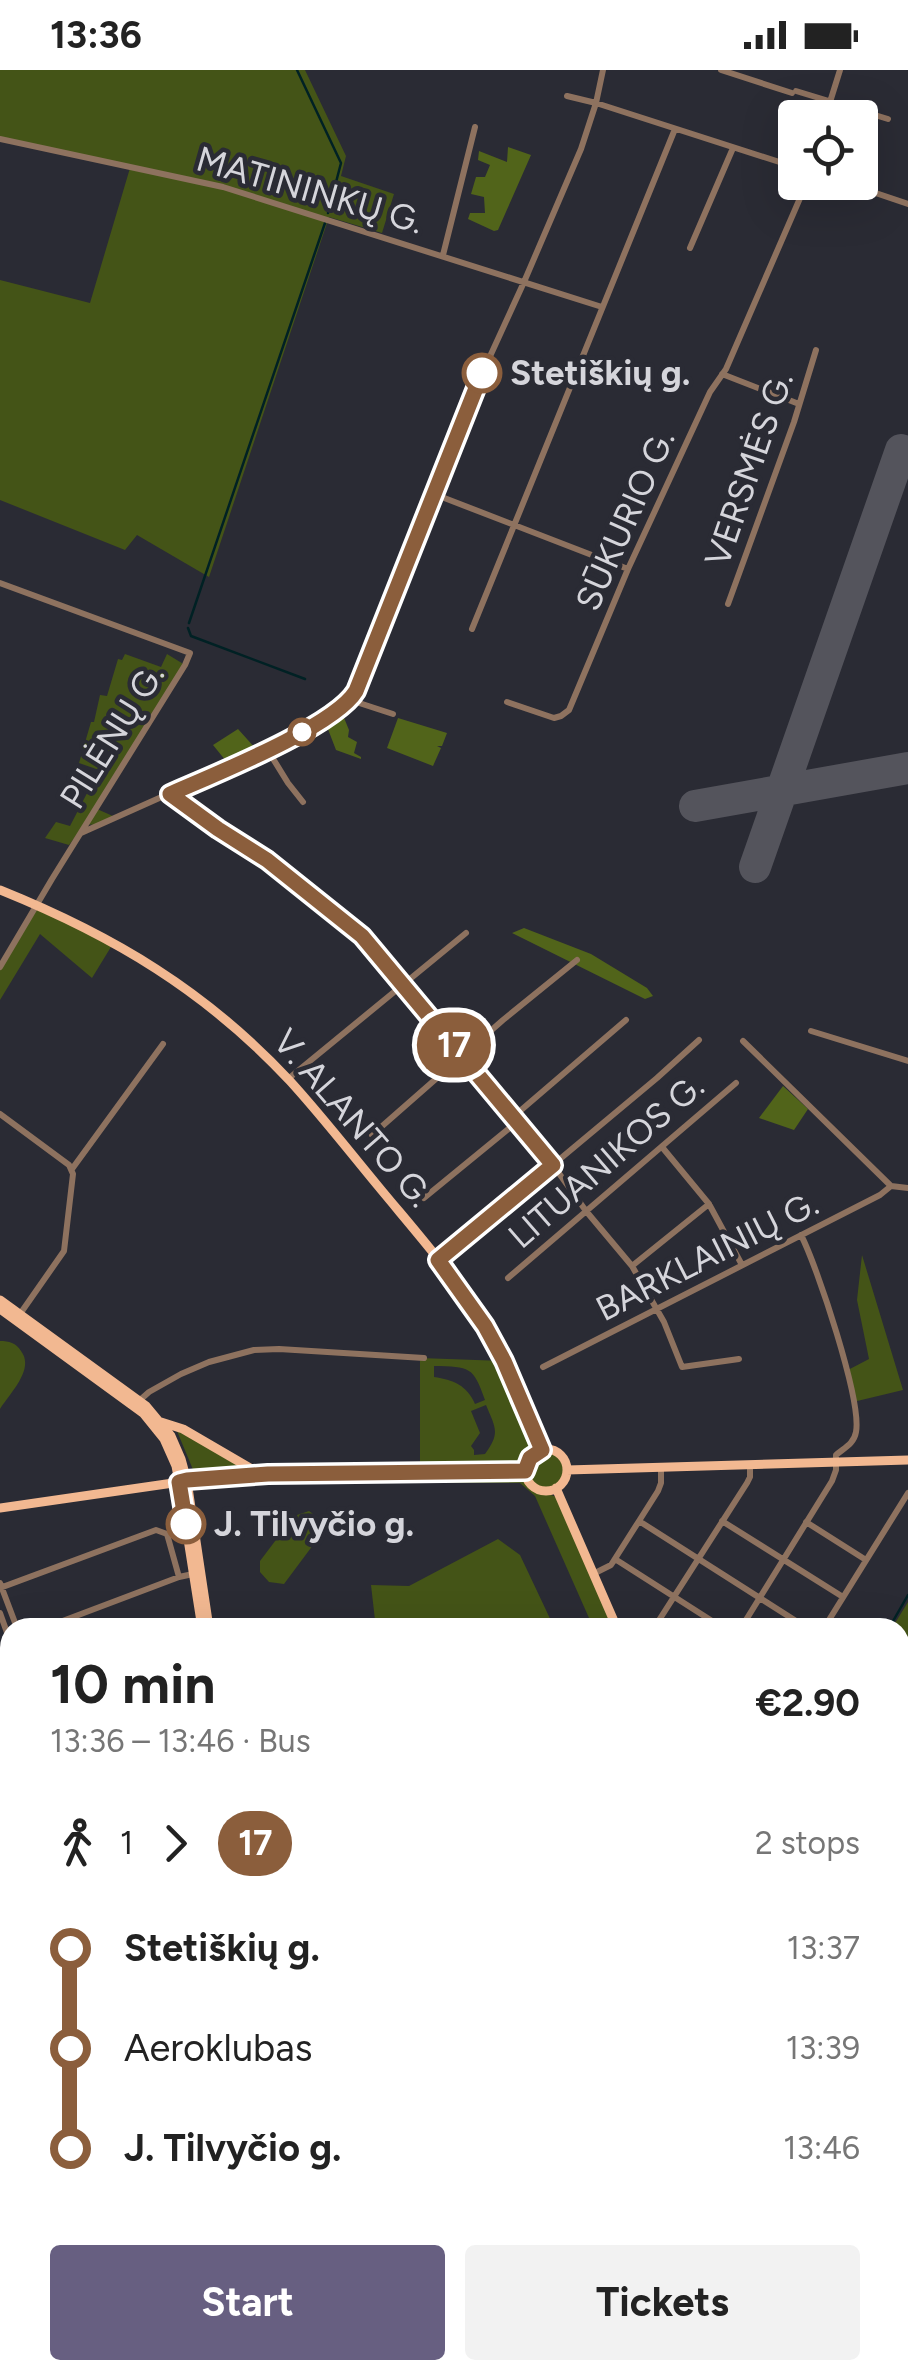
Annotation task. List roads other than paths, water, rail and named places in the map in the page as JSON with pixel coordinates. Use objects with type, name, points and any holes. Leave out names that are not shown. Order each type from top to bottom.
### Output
[{"type":"main road","name":"V. ALANTO G.","points":[[0,890],[114,942],[181,984],[250,1041],[288,1080],[438,1260],[485,1326],[542,1450]]},
{"type":"main road","points":[[0,1300],[140,1400],[161,1422],[177,1449],[204,1618]]},
{"type":"main road","points":[[0,1310],[142,1413],[164,1440],[183,1481],[203,1618]]},
{"type":"main road","points":[[161,1422],[196,1436],[259,1474]]},
{"type":"main road","points":[[542,1450],[558,1454],[566,1470],[564,1480],[546,1491],[528,1481],[525,1471],[530,1458],[542,1450]]},
{"type":"main road","points":[[566,1470],[908,1460]]},
{"type":"main road","points":[[0,1508],[259,1474],[525,1471]]},
{"type":"main road","points":[[556,1488],[613,1618]]},
{"type":"street","points":[[82,833],[267,749],[321,722],[350,700],[476,387],[581,149],[603,70]]},
{"type":"street","points":[[721,70],[820,100]]},
{"type":"street","points":[[831,100],[840,70]]},
{"type":"street","points":[[568,96],[778,162]]},
{"type":"street","points":[[878,116],[888,119]]},
{"type":"street","points":[[443,255],[475,126]]},
{"type":"street","points":[[472,629],[676,129]]},
{"type":"street","name":"MATININKŲ G.","points":[[0,140],[222,187],[602,307]]},
{"type":"street","points":[[690,248],[733,147]]},
{"type":"street","points":[[878,194],[908,204]]},
{"type":"street","name":"SŪKURIO G.","points":[[506,702],[554,718],[569,710],[628,569],[800,200]]},
{"type":"street","name":"VERSMĖS G.","points":[[728,604],[816,350]]},
{"type":"street","points":[[722,374],[799,404]]},
{"type":"street","points":[[433,494],[628,569]]},
{"type":"street","name":"PILĖNŲ G.","points":[[0,583],[190,653],[0,967]]},
{"type":"street","points":[[350,700],[393,714]]},
{"type":"street","points":[[267,749],[303,802]]},
{"type":"street","points":[[170,794],[267,860],[362,936],[632,1266],[682,1367],[739,1359]]},
{"type":"street","points":[[288,1080],[466,933]]},
{"type":"street","points":[[372,1135],[577,960]]},
{"type":"street","points":[[424,1198],[626,1020]]},
{"type":"street","points":[[811,1030],[908,1061]]},
{"type":"street","points":[[438,1260],[699,1040]]},
{"type":"street","points":[[742,1041],[890,1186],[908,1188]]},
{"type":"street","points":[[72,1170],[163,1044]]},
{"type":"street","name":"LITUANIKOS G.","points":[[508,1278],[736,1083]]},
{"type":"street","points":[[0,1114],[72,1170],[64,1251],[20,1314]]},
{"type":"street","points":[[662,1147],[709,1204],[742,1266]]},
{"type":"street","name":"BARKLAINIŲ G.","points":[[543,1367],[880,1195],[890,1186]]},
{"type":"street","points":[[632,1266],[709,1204]]},
{"type":"street","points":[[746,1618],[832,1481],[836,1455],[852,1442],[856,1432],[853,1402],[818,1274],[800,1235]]},
{"type":"street","points":[[140,1400],[208,1362],[254,1350],[424,1358]]},
{"type":"street","points":[[660,1618],[750,1477],[750,1465]]},
{"type":"street","points":[[594,1574],[615,1559],[639,1522],[661,1483],[661,1468]]},
{"type":"street","points":[[830,1618],[908,1493]]},
{"type":"street","points":[[722,1520],[842,1597]]},
{"type":"street","points":[[639,1522],[790,1618]]},
{"type":"street","points":[[806,1522],[866,1560]]},
{"type":"street","points":[[13,1618],[1,1586],[156,1530],[167,1534],[179,1577]]},
{"type":"street","points":[[615,1559],[708,1618]]},
{"type":"street","points":[[70,1618],[194,1574]]},
{"type":"waterway","points":[[297,70],[341,163],[328,213]]},
{"type":"waterway","points":[[189,623],[325,223]]},
{"type":"waterway","points":[[188,628],[191,636],[305,679]]},
{"type":"waterway","points":[[895,1618],[908,1595]]},
{"type":"place","name":"Stetiškių g.","points":[[482,373]]},
{"type":"place","name":"J. Tilvyčio g.","points":[[186,1524]]}]
